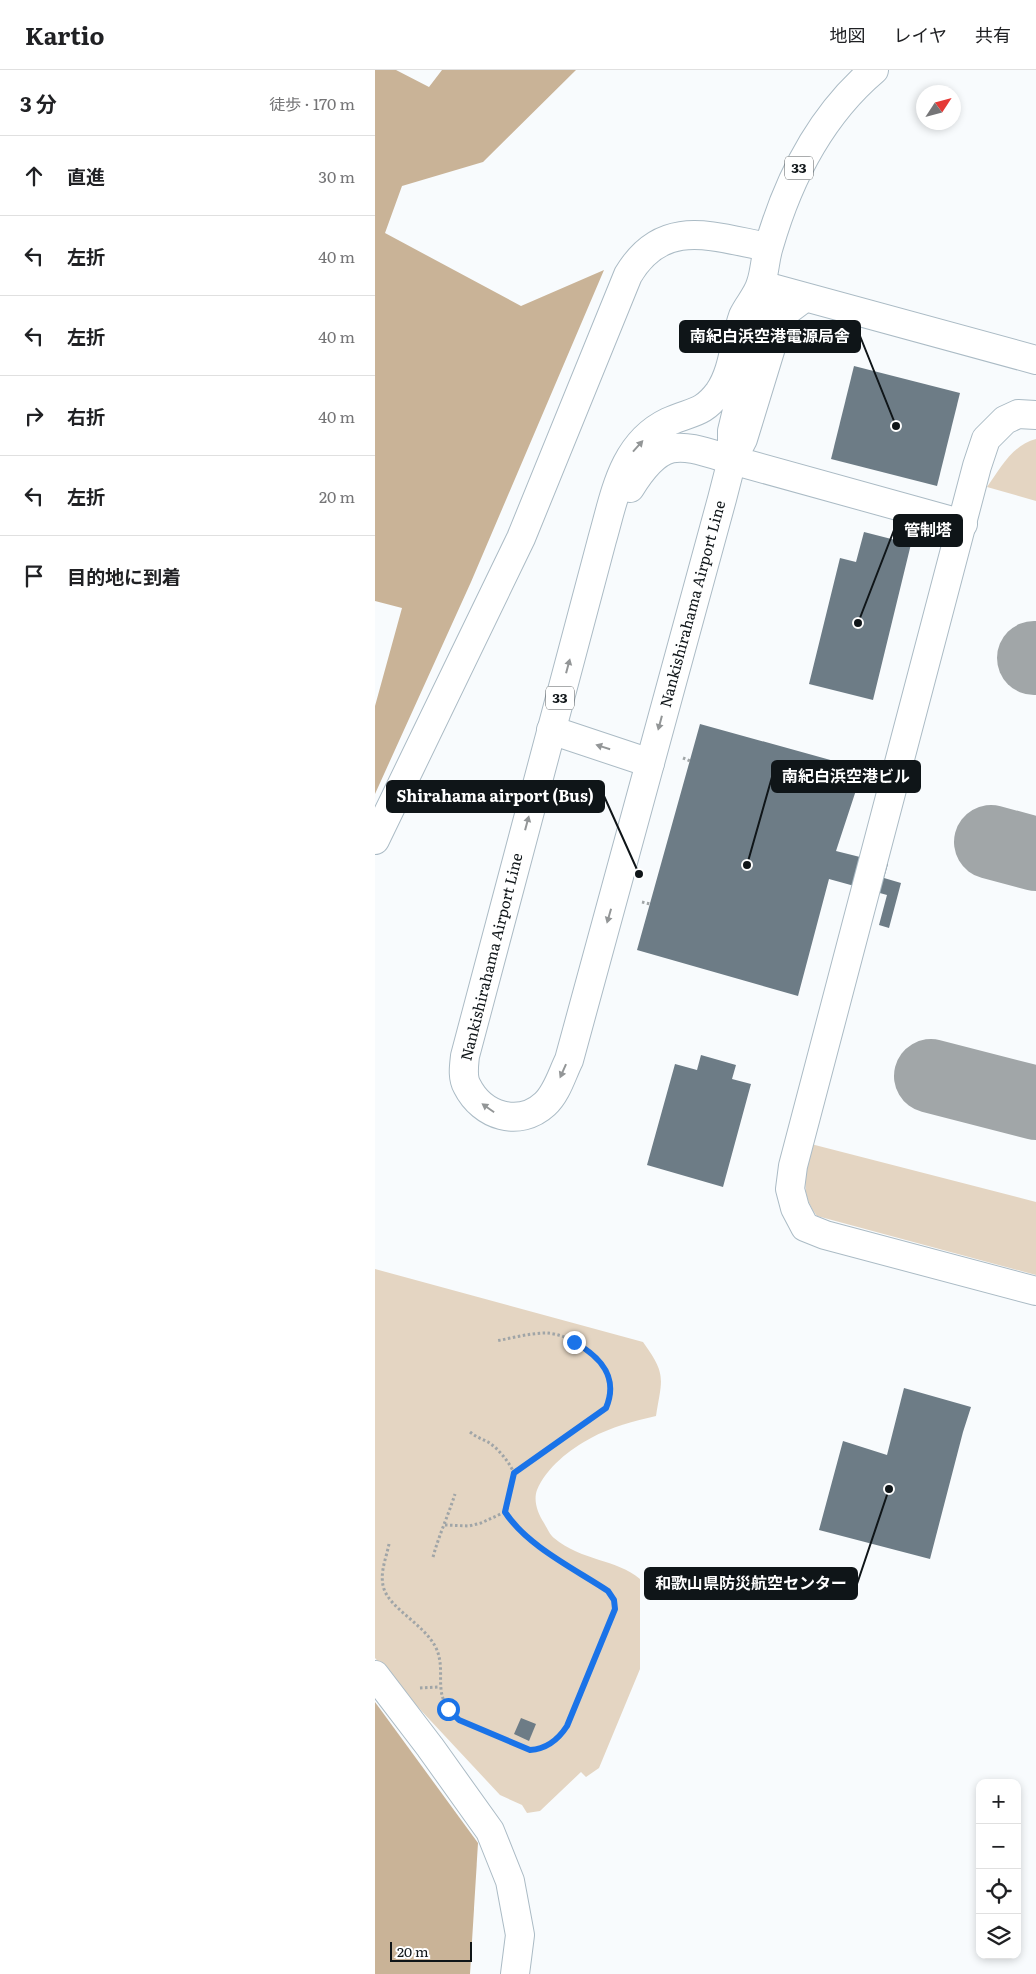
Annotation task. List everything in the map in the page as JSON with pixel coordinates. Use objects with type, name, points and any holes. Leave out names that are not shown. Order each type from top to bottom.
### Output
[{"type":"main road","name":"Nankishirahama Airport Line","points":[[761,285],[744,316],[727,375],[719,391],[705,408],[695,414],[669,422],[652,432],[634,450],[623,469],[602,540],[465,1056],[464,1077],[467,1086],[483,1105],[497,1114],[511,1118],[521,1117],[545,1104],[555,1090],[569,1060],[731,460],[732,431],[762,306],[761,285],[768,247],[783,204],[803,158],[826,122],[874,70]]},
{"type":"main road","points":[[375,840],[521,538],[636,262],[654,246],[680,235],[694,234],[768,247]]},
{"type":"main road","points":[[761,285],[1036,360]]},
{"type":"main road","points":[[731,460],[743,438],[777,328],[784,313],[804,298]]},
{"type":"main road","points":[[1036,415],[1018,414],[1005,420],[986,439],[793,1166],[790,1189],[795,1208],[805,1227],[825,1235],[1036,1291]]},
{"type":"main road","points":[[602,540],[643,468],[664,451],[673,447],[697,450],[963,524]]},
{"type":"main road","points":[[551,730],[650,762]]},
{"type":"main road","points":[[375,1675],[430,1747],[490,1831],[510,1881],[520,1935],[516,1974]]},
{"type":"path","points":[[683,758],[690,761]]},
{"type":"path","points":[[642,902],[650,904]]},
{"type":"path","points":[[496,1341],[545,1333],[558,1335],[574,1342],[592,1354],[608,1374],[611,1385],[610,1398],[606,1408],[514,1473],[505,1512]]},
{"type":"path","points":[[470,1432],[488,1442],[497,1450],[507,1461],[514,1473]]},
{"type":"path","points":[[433,1557],[455,1494]]},
{"type":"path","points":[[445,1525],[469,1526],[481,1523],[505,1512]]},
{"type":"path","points":[[389,1544],[382,1575],[383,1586],[391,1602],[418,1624],[435,1646],[438,1654],[442,1697],[448,1709],[459,1720],[530,1750],[541,1749],[561,1735],[567,1726],[615,1609],[614,1600],[608,1591],[521,1532],[505,1512]]},
{"type":"shaded area","points":[[375,70],[396,70],[429,87],[442,70],[576,70],[483,162],[402,186],[385,233],[521,306],[604,270],[471,582],[375,794],[375,706],[402,608],[375,601]]},
{"type":"shaded area","points":[[1036,439],[1036,501],[987,487],[1013,452],[1020,446]]},
{"type":"shaded area","points":[[811,1144],[1036,1202],[1036,1275],[817,1216],[807,1198],[805,1182]]},
{"type":"shaded area","points":[[375,1269],[643,1342],[659,1370],[661,1385],[656,1416],[631,1422],[583,1442],[559,1460],[546,1474],[537,1490],[536,1503],[538,1512],[554,1538],[565,1546],[587,1556],[621,1567],[640,1579],[640,1669],[599,1768],[586,1777],[581,1772],[540,1811],[527,1813],[522,1805],[500,1795],[402,1690],[375,1658]]},
{"type":"shaded area","points":[[375,1702],[478,1843],[470,1974],[375,1974]]},
{"type":"building","points":[[854,366],[960,393],[937,486],[831,459]]},
{"type":"building","points":[[864,532],[911,544],[873,700],[809,684],[840,558],[856,562]]},
{"type":"building","points":[[700,724],[863,769],[836,851],[888,864],[884,878],[901,883],[889,928],[879,925],[887,895],[829,879],[798,996],[637,950]]},
{"type":"building","points":[[701,1055],[736,1065],[732,1079],[751,1084],[723,1187],[647,1165],[675,1064],[697,1070]]},
{"type":"building","points":[[904,1388],[971,1407],[930,1559],[819,1530],[843,1441],[887,1455]]},
{"type":"building","points":[[521,1718],[536,1724],[529,1741],[514,1734]]},
{"type":"taxiway","points":[[991,842],[1036,854]]},
{"type":"taxiway","points":[[931,1076],[1036,1103]]},
{"type":"place","name":"南紀白浜空港電源局舎","points":[[896,426]]},
{"type":"place","name":"管制塔","points":[[858,623]]},
{"type":"place","name":"南紀白浜空港ビル","points":[[747,865]]},
{"type":"place","name":"Shirahama airport (Bus)","points":[[639,874]]},
{"type":"place","name":"和歌山県防災航空センター","points":[[889,1489]]},
{"type":"route","points":[[448,1709],[459,1720],[530,1750],[541,1749],[551,1744],[567,1726],[615,1609],[614,1600],[608,1591],[521,1532],[509,1520],[505,1512],[514,1473],[606,1408],[610,1398],[611,1385],[608,1374],[598,1359],[587,1349],[574,1342]]}]
